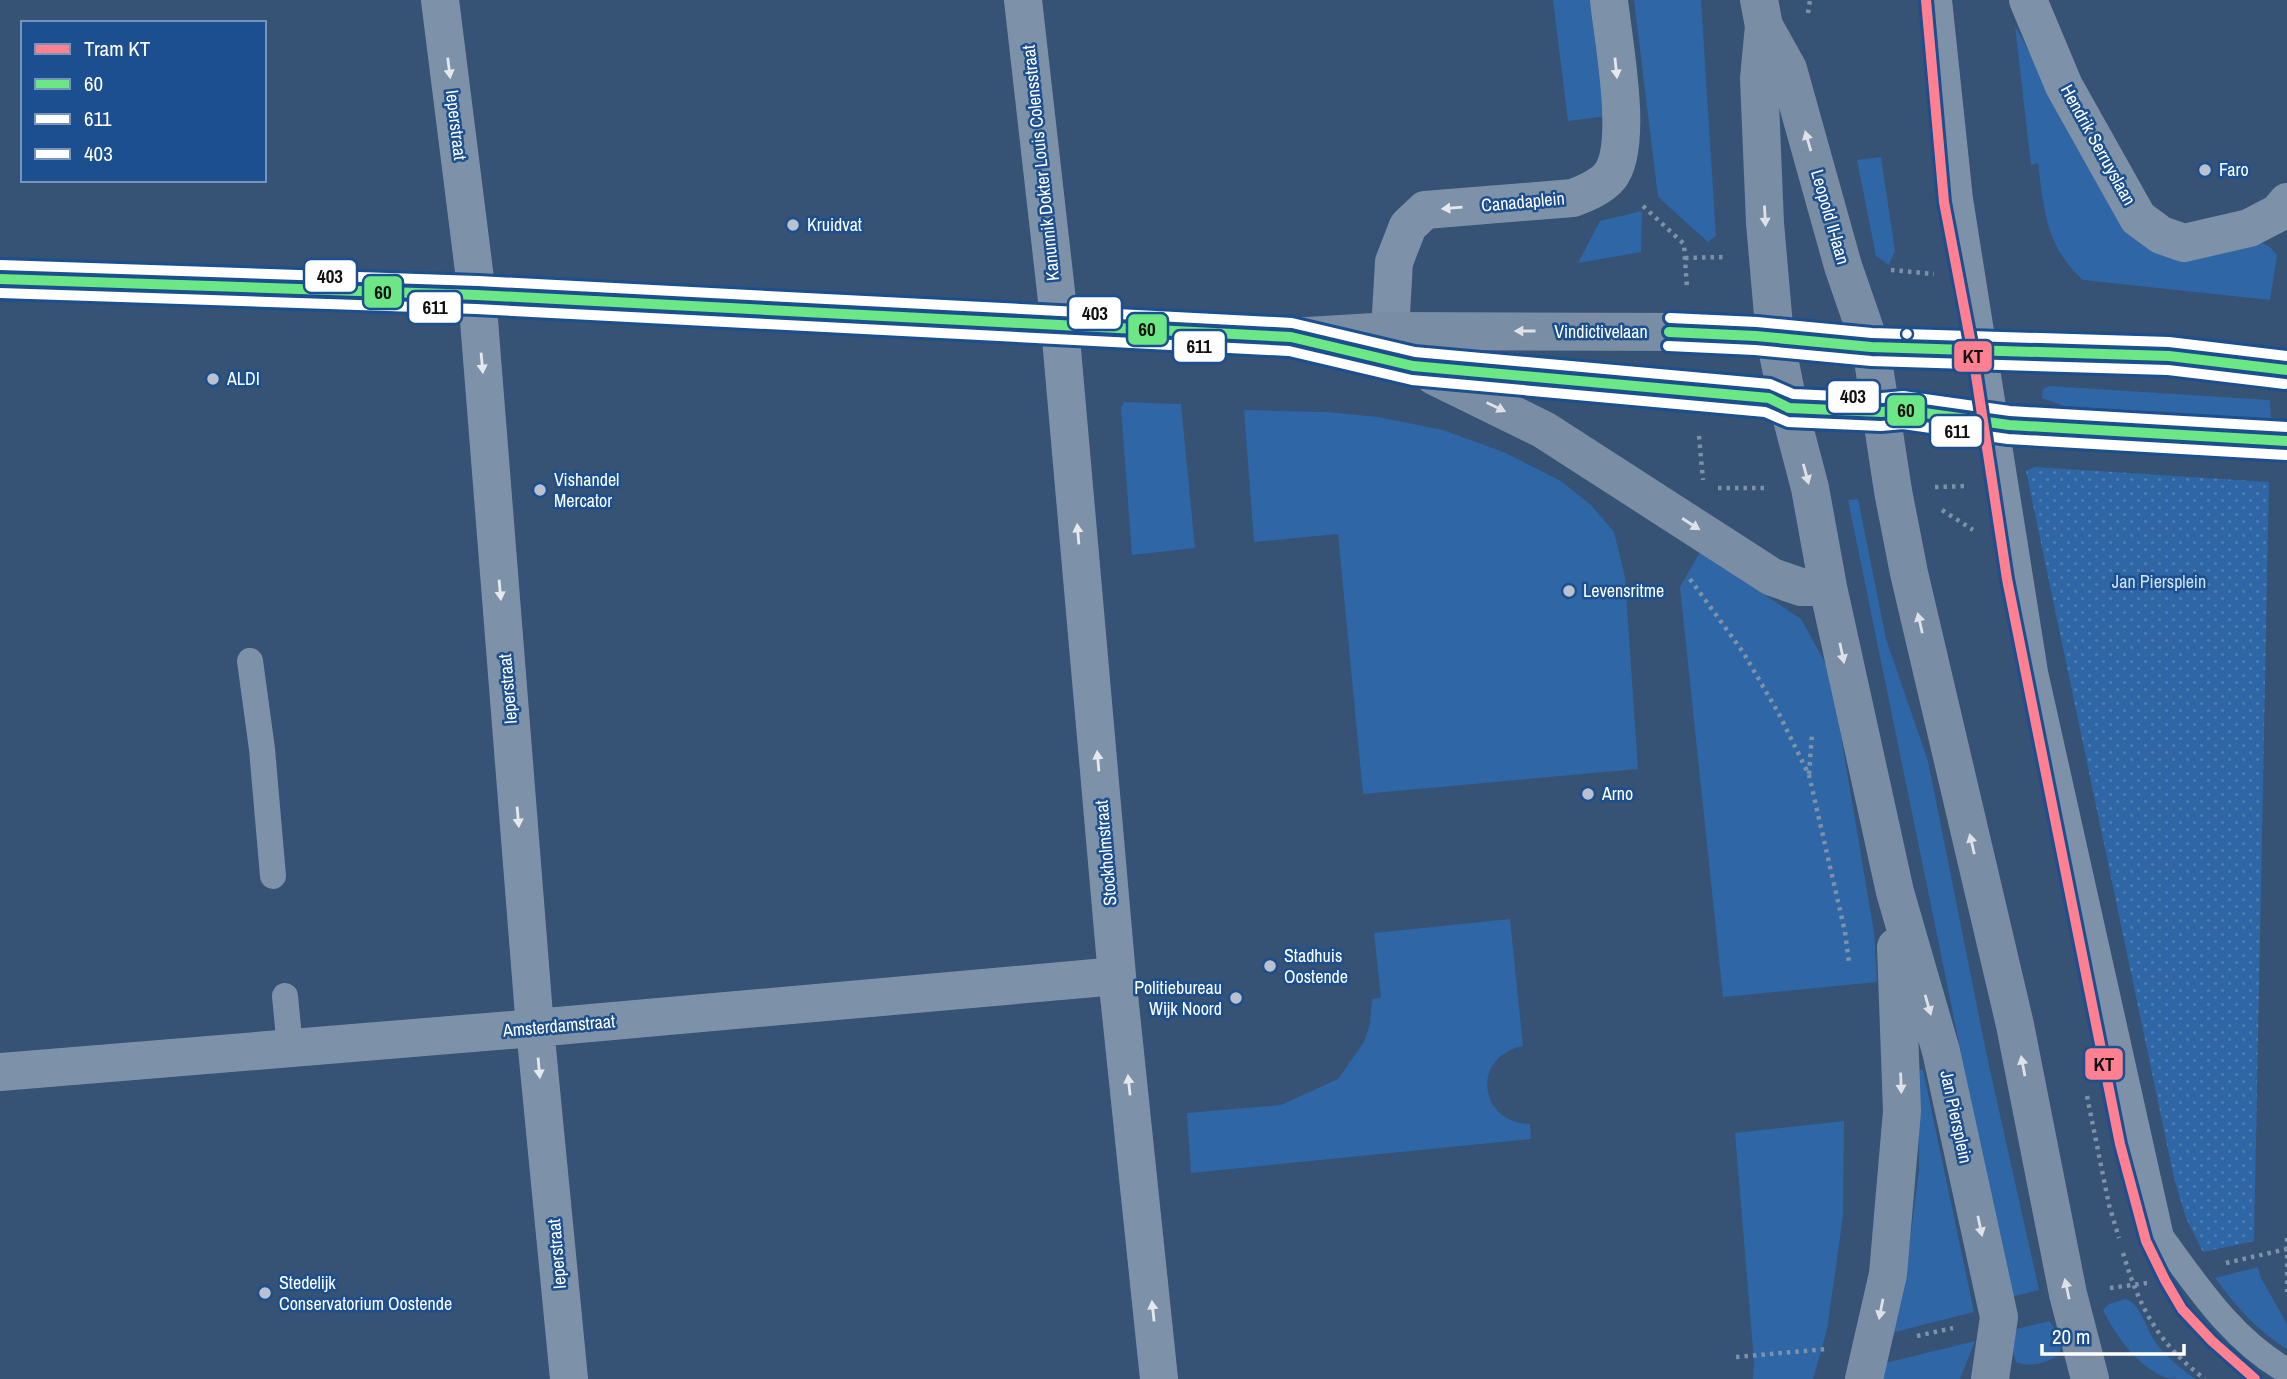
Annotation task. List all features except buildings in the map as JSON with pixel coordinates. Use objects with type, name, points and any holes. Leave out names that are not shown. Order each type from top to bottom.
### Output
[{"type":"street","name":"Ieperstraat","points":[[440,0],[477,295],[535,1028],[569,1379]]},
{"type":"street","name":"Kanunnik Dokter Louis Colensstraat","points":[[1023,0],[1060,327]]},
{"type":"street","points":[[1609,0],[1623,127],[1619,153],[1611,175]]},
{"type":"street","name":"Hendrik Serruyslaan","points":[[2028,0],[2064,86],[2138,218],[2161,235],[2184,243],[2249,228],[2278,213],[2287,202]]},
{"type":"street","name":"Leopold II-laan","points":[[1762,13],[1760,91],[1765,223],[1775,338],[1789,408]]},
{"type":"street","name":"Leopold II-laan","points":[[1762,13],[1788,69],[1843,266],[1871,347],[1882,412]]},
{"type":"street","name":"Canadaplein","points":[[1390,331],[1394,262],[1408,226],[1425,210],[1573,198],[1591,191],[1611,175]]},
{"type":"street","name":"Vindictivelaan","points":[[0,279],[477,295],[1291,337],[1390,331],[1691,332],[1871,347],[2169,356],[2287,370]]},
{"type":"street","name":"Stockholmstraat","points":[[1060,327],[1117,976],[1159,1379]]},
{"type":"street","name":"Vindictivelaan","points":[[1291,337],[1413,366],[1769,398],[1789,408],[1882,412],[1903,410],[1995,423],[2287,441]]},
{"type":"street","points":[[1413,366],[1544,430],[1773,577],[1790,585],[1828,587]]},
{"type":"street","name":"Jan Piersplein","points":[[1789,408],[1810,488],[1828,587],[1895,892],[1941,1051],[1999,1317],[1990,1379]]},
{"type":"street","points":[[1882,412],[1893,491],[1909,573],[2015,1025],[2068,1294],[2090,1379]]},
{"type":"street","points":[[1864,1379],[1888,1274],[1902,1111],[1895,892]]},
{"type":"street","name":"Amsterdamstraat","points":[[0,1072],[1117,976]]},
{"type":"lane","points":[[1939,0],[1960,199],[2035,672],[2161,1237],[2210,1303],[2240,1336],[2274,1364],[2287,1371]]},
{"type":"lane","points":[[250,661],[262,749],[274,876]]},
{"type":"lane","points":[[285,996],[290,1048]]},
{"type":"path","points":[[1611,175],[1684,244]]},
{"type":"path","points":[[1682,571],[1696,586],[1743,652],[1779,714],[1809,775],[1845,932],[1850,971]]},
{"type":"path","points":[[2287,1238],[2287,1292]]},
{"type":"path","points":[[2133,1285],[2154,1328],[2183,1362],[2205,1379]]},
{"type":"path","points":[[1736,1357],[1829,1349]]},
{"type":"green space","points":[[1553,0],[1594,0],[1608,116],[1568,121]]},
{"type":"green space","points":[[1634,0],[1701,0],[1716,236],[1708,242],[1658,197]]},
{"type":"green space","points":[[2015,26],[2127,230],[2260,242],[2270,247],[2277,255],[2270,300],[2083,280],[2061,254],[2054,241],[2045,212],[2038,163],[2031,165]]},
{"type":"green space","points":[[1881,157],[1895,251],[1889,265],[1876,256],[1857,160]]},
{"type":"green space","points":[[1642,211],[1641,252],[1578,263],[1600,221]]},
{"type":"green space","points":[[2049,386],[2270,400],[2271,420],[2064,406],[2042,398],[2043,389]]},
{"type":"green space","points":[[1124,402],[1181,404],[1195,548],[1132,555],[1121,408]]},
{"type":"green space","points":[[1244,410],[1326,412],[1378,417],[1443,430],[1506,453],[1561,481],[1591,505],[1614,532],[1625,577],[1638,769],[1363,794],[1338,534],[1254,542]]},
{"type":"green space","name":"Jan Piersplein","points":[[2035,467],[2269,482],[2254,1241],[2203,1252],[2186,1218],[2174,1178],[2026,471]]},
{"type":"green space","points":[[1858,499],[1886,639],[1928,761],[1986,1052],[2039,1290],[2011,1297],[1848,500]]},
{"type":"green space","points":[[1700,552],[1801,619],[1830,671],[1874,932],[1877,982],[1723,997],[1680,587]]},
{"type":"green space","points":[[1510,919],[1523,1046],[1506,1052],[1495,1062],[1489,1075],[1488,1088],[1491,1102],[1500,1113],[1513,1121],[1530,1124],[1531,1139],[1191,1173],[1187,1113],[1281,1105],[1338,1079],[1364,1042],[1370,1024],[1372,999],[1381,998],[1374,933]]},
{"type":"green space","points":[[1920,1070],[1923,1070],[1974,1312],[1891,1333],[1906,1272],[1919,1170]]},
{"type":"green space","points":[[1844,1121],[1843,1216],[1827,1330],[1813,1379],[1753,1379],[1754,1361],[1735,1133]]},
{"type":"green space","points":[[2258,1267],[2261,1278],[2287,1324],[2287,1349],[2247,1317],[2215,1278]]},
{"type":"green space","points":[[2125,1299],[2139,1310],[2154,1340],[2163,1351],[2195,1379],[2167,1378],[2147,1367],[2129,1350],[2103,1310],[2109,1304]]},
{"type":"green space","points":[[2050,1321],[2062,1343],[2059,1355],[2038,1364],[2016,1362],[2013,1352],[2016,1329]]},
{"type":"green space","points":[[1975,1341],[1960,1379],[1880,1379],[1885,1363]]},
{"type":"tram line","name":"KT","points":[[1926,0],[1944,202],[1972,349],[2007,579],[2120,1144],[2146,1241],[2165,1280],[2182,1309],[2212,1341],[2255,1379]]},
{"type":"transit line","name":"403","points":[[0,265],[478,281],[1292,323],[1415,352],[1770,384],[1793,394],[1882,398],[1903,396],[2010,411],[2287,427]]},
{"type":"transit line","name":"60","points":[[0,279],[477,295],[1291,337],[1413,366],[1769,398],[1789,408],[1882,412],[1903,410],[2009,425],[2287,441]]},
{"type":"transit line","name":"611","points":[[0,293],[476,309],[1289,351],[1412,380],[1765,412],[1788,422],[1881,426],[1903,424],[2008,439],[2286,455]]},
{"type":"transit line","name":"403","points":[[1670,318],[1757,322],[1872,333],[2169,342],[2287,356]]},
{"type":"transit line","name":"60","points":[[1669,332],[1756,336],[1871,347],[2169,356],[2287,370]]},
{"type":"transit line","name":"611","points":[[1668,346],[1755,350],[1871,361],[2168,370],[2285,384]]},
{"type":"place","name":"Faro","points":[[2205,170]]},
{"type":"place","name":"Kruidvat","points":[[793,225]]},
{"type":"place","name":"ALDI","points":[[213,379]]},
{"type":"place","name":"Vishandel Mercator","points":[[540,490]]},
{"type":"place","name":"Levensritme","points":[[1569,591]]},
{"type":"place","name":"Arno","points":[[1588,794]]},
{"type":"place","name":"Stadhuis Oostende","points":[[1270,966]]},
{"type":"place","name":"Politiebureau Wijk Noord","points":[[1236,998]]},
{"type":"place","name":"Stedelijk Conservatorium Oostende","points":[[265,1293]]}]
